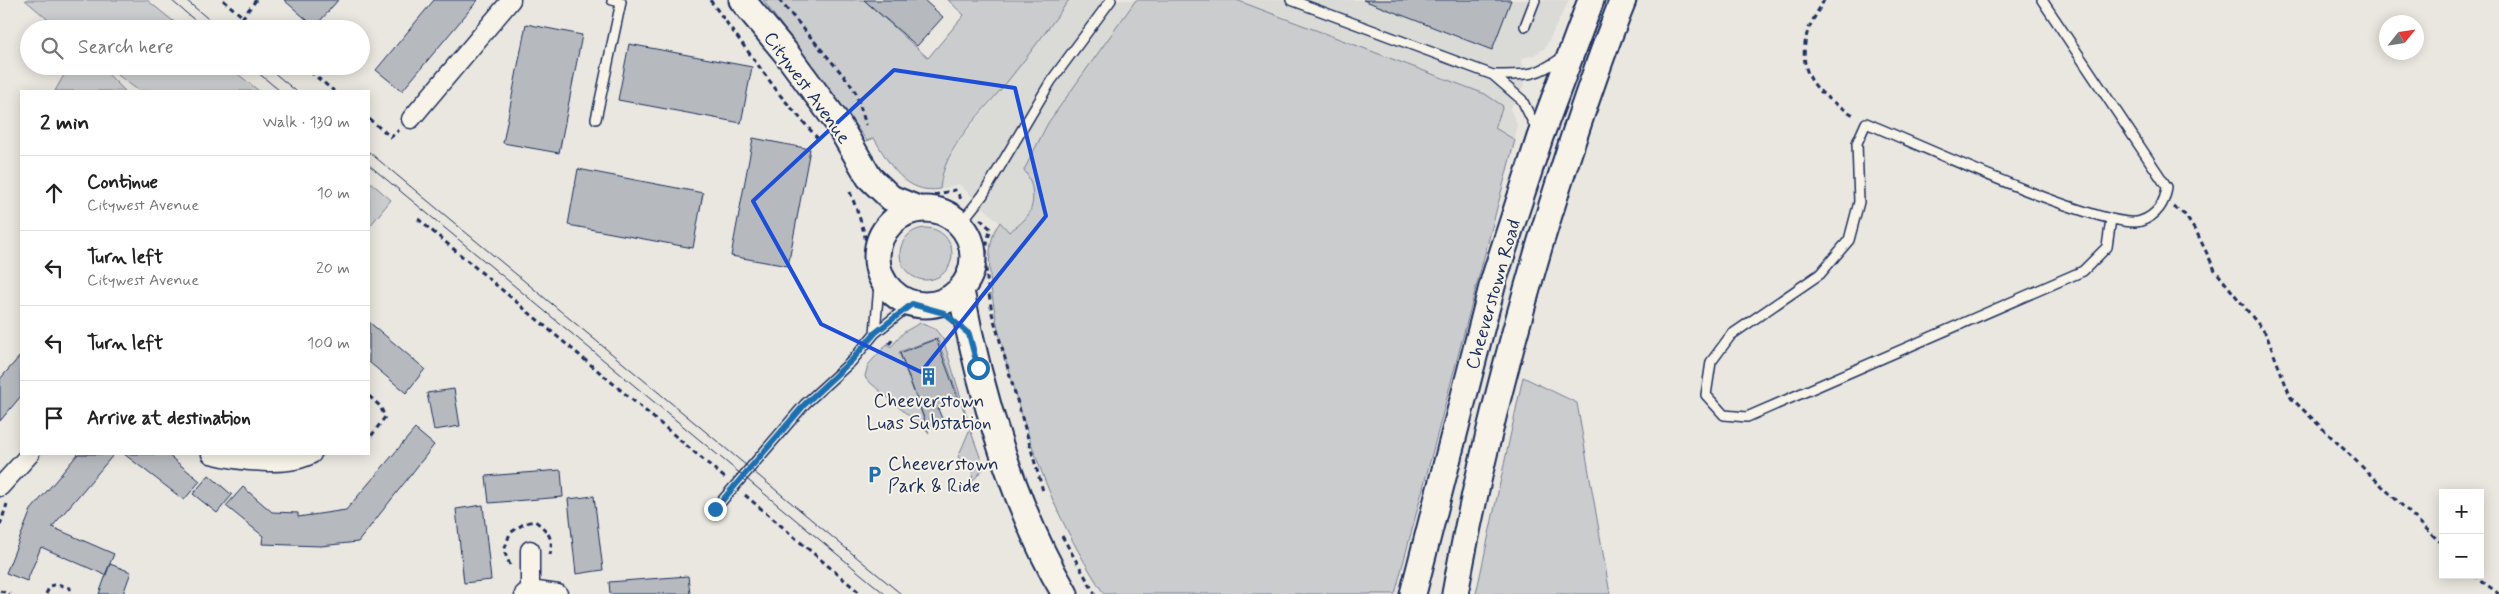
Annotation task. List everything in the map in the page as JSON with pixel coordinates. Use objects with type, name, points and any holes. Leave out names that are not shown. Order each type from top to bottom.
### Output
[{"type":"main road","name":"Citywest Avenue","points":[[742,0],[786,53],[837,122],[858,180],[884,232]]},
{"type":"main road","name":"Cheeverstown Road","points":[[1413,594],[1494,280],[1540,137],[1591,0]]},
{"type":"main road","name":"Cheeverstown Road","points":[[1454,594],[1488,434],[1523,302],[1580,115],[1623,0]]},
{"type":"main road","name":"Citywest Avenue","points":[[858,180],[891,198],[924,202]]},
{"type":"main road","points":[[917,305],[937,305],[950,299],[961,290],[969,278],[974,264],[973,249],[966,218],[941,212],[924,202],[898,217],[884,232],[878,246],[877,260],[873,270],[888,288],[901,299],[917,305],[944,313],[969,334]]},
{"type":"main road","points":[[961,290],[969,334],[1010,474],[1032,528],[1065,594]]},
{"type":"street","points":[[411,119],[511,0]]},
{"type":"street","points":[[0,487],[29,455]]},
{"type":"street","points":[[218,455],[269,462],[301,459],[310,455]]},
{"type":"street","points":[[530,550],[527,592],[558,594]]},
{"type":"lane","points":[[596,120],[621,2],[612,0]]},
{"type":"lane","points":[[966,218],[1051,81],[1111,0]]},
{"type":"lane","points":[[1291,0],[1493,75],[1526,75],[1544,71],[1572,50]]},
{"type":"lane","points":[[1525,26],[1535,0]]},
{"type":"lane","points":[[2042,0],[2167,187],[2165,202],[2158,210],[2140,222],[2111,219],[2003,182],[1866,123],[1857,143],[1859,202],[1849,240],[1820,274],[1731,335],[1711,362],[1706,395],[1724,415],[1747,417],[2082,271],[2107,247],[2111,219]]},
{"type":"lane","points":[[1493,75],[1522,100],[1540,137]]},
{"type":"lane","points":[[873,270],[875,333]]},
{"type":"lane","points":[[715,509],[805,404],[852,360],[875,333],[917,305]]},
{"type":"path","points":[[223,0],[246,20]]},
{"type":"path","points":[[243,18],[256,0]]},
{"type":"path","points":[[710,0],[780,95],[822,143]]},
{"type":"path","points":[[1824,0],[1806,37],[1804,65],[1816,88],[1825,97],[1866,123]]},
{"type":"path","points":[[314,75],[333,90]]},
{"type":"path","points":[[370,120],[391,137],[411,119]]},
{"type":"path","points":[[858,180],[861,222],[868,258],[873,270]]},
{"type":"path","points":[[924,202],[955,190],[966,218],[991,229],[986,241],[986,248],[987,285],[992,313],[1043,492]]},
{"type":"path","points":[[2165,202],[2185,215],[2198,235],[2215,270],[2266,334],[2291,398],[2439,541]]},
{"type":"path","points":[[418,219],[861,594]]},
{"type":"path","points":[[370,397],[380,406],[385,417],[370,438]]},
{"type":"path","points":[[1058,528],[1095,594]]},
{"type":"path","points":[[2479,579],[2499,594]]},
{"type":"path","points":[[46,594],[50,586],[57,584],[70,588],[70,594]]},
{"type":"path","points":[[0,591],[10,594]]},
{"type":"highlighted area","points":[[894,70],[1015,88],[1046,216],[921,372],[821,324],[753,201]]},
{"type":"shaded area","points":[[25,0],[147,0],[172,20],[48,20]]},
{"type":"shaded area","points":[[763,0],[864,0],[928,58],[964,15],[948,0],[1069,0],[1018,68],[957,143],[943,173],[940,189],[928,190],[917,187],[900,176],[874,138],[867,141]]},
{"type":"shaded area","points":[[1069,0],[1136,0],[1048,123],[1024,170],[1033,190],[1032,206],[1026,219],[1009,232],[959,184],[940,189],[941,179],[946,163],[960,140]]},
{"type":"shaded area","points":[[1136,0],[1236,0],[1485,94],[1503,106],[1495,128],[1515,140],[1395,594],[1104,594],[1078,552],[1056,507],[1021,412],[999,331],[992,293],[990,261],[993,236],[1000,222],[1009,232],[1022,223],[1029,214],[1033,195],[1030,181],[1024,170],[1048,123]]},
{"type":"shaded area","points":[[1236,0],[1569,0],[1545,48],[1534,55],[1522,58],[1524,85],[1510,109],[1517,124],[1515,140],[1495,128],[1485,94]]},
{"type":"shaded area","points":[[64,75],[109,75],[124,90],[56,90]]},
{"type":"shaded area","points":[[118,75],[239,75],[258,90],[138,90]]},
{"type":"shaded area","points":[[370,182],[391,200],[370,226]]},
{"type":"shaded area","points":[[921,228],[931,228],[940,232],[948,240],[952,254],[948,268],[940,276],[931,280],[921,280],[912,276],[904,268],[900,259],[900,249],[904,240],[912,232]]},
{"type":"shaded area","points":[[920,323],[935,329],[943,339],[970,427],[937,338],[899,352],[929,433],[866,379],[868,365],[887,344],[891,347],[904,332]]},
{"type":"shaded area","points":[[1523,377],[1577,403],[1610,594],[1476,594]]},
{"type":"shaded area","points":[[970,429],[984,468],[971,483],[973,472],[958,457]]},
{"type":"building","points":[[284,0],[338,0],[321,20],[307,20]]},
{"type":"building","points":[[434,0],[478,0],[402,91],[376,70]]},
{"type":"building","points":[[864,0],[924,0],[943,17],[917,46]]},
{"type":"building","points":[[1363,0],[1511,0],[1492,50]]},
{"type":"building","points":[[526,24],[582,35],[559,153],[503,143]]},
{"type":"building","points":[[629,44],[752,67],[741,123],[618,100]]},
{"type":"building","points":[[753,138],[810,149],[788,266],[731,256]]},
{"type":"building","points":[[578,169],[703,193],[693,248],[568,225]]},
{"type":"building","points":[[370,323],[425,369],[406,393],[370,363]]},
{"type":"building","name":"Cheeverstown Luas Substation","points":[[936,339],[959,401],[938,409],[944,423],[928,429],[900,353]]},
{"type":"building","points":[[20,356],[20,397],[0,421],[0,379]]},
{"type":"building","points":[[454,389],[460,426],[434,430],[427,393]]},
{"type":"building","points":[[415,429],[434,445],[358,542],[321,546],[262,544],[263,536],[226,506],[243,487],[272,512],[298,513],[298,517],[346,510]]},
{"type":"building","points":[[77,455],[113,455],[52,527],[114,554],[105,575],[41,547],[27,581],[6,573],[31,510]]},
{"type":"building","points":[[125,455],[168,455],[200,481],[184,500]]},
{"type":"building","points":[[561,470],[563,497],[489,503],[486,476]]},
{"type":"building","points":[[209,475],[232,495],[217,513],[193,494]]},
{"type":"building","points":[[594,496],[603,570],[576,574],[568,499]]},
{"type":"building","points":[[483,505],[491,580],[464,583],[456,509]]},
{"type":"building","points":[[110,564],[131,572],[123,594],[99,594]]},
{"type":"building","points":[[688,576],[690,594],[610,594],[609,582]]},
{"type":"tram line","points":[[171,0],[194,20]]},
{"type":"tram line","points":[[186,0],[209,20]]},
{"type":"tram line","points":[[261,75],[279,90]]},
{"type":"tram line","points":[[277,75],[295,90]]},
{"type":"tram line","points":[[370,153],[901,594]]},
{"type":"tram line","points":[[370,166],[885,594]]},
{"type":"place","name":"Cheeverstown Luas Substation","points":[[929,377]]},
{"type":"place","name":"Cheeverstown Park & Ride","points":[[874,474]]},
{"type":"route","points":[[715,509],[805,404],[852,360],[875,333],[912,304],[944,313],[969,334],[978,368]]}]
